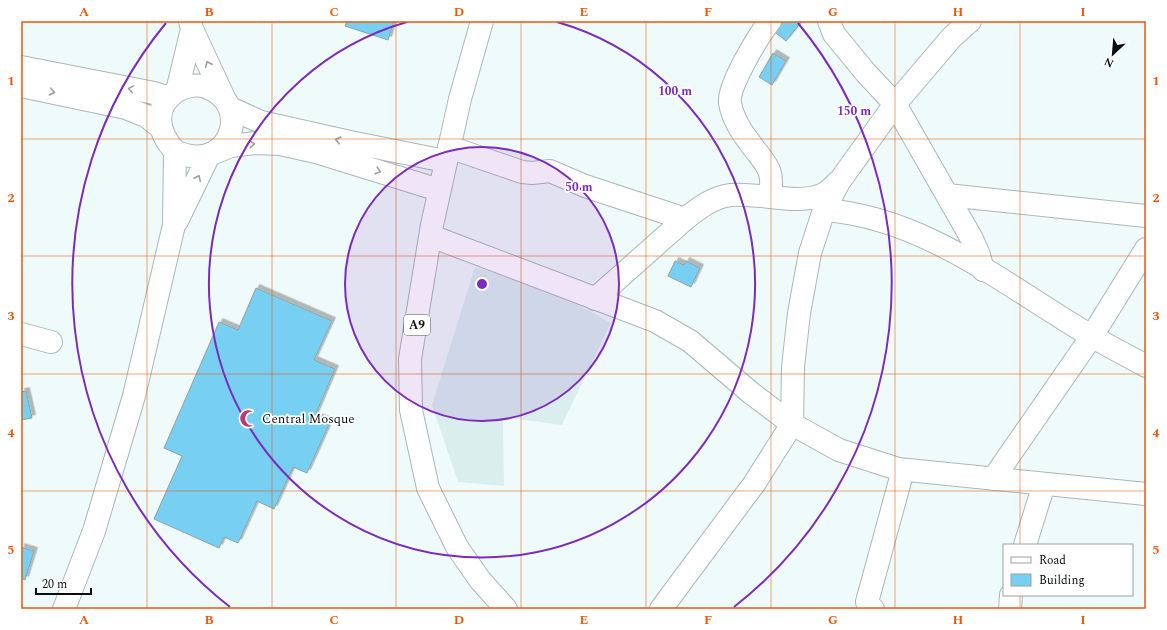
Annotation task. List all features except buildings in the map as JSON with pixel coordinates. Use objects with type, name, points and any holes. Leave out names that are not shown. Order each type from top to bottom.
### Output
[{"type":"main road","name":"A9","points":[[482,21],[439,190],[410,359],[411,410],[428,488],[457,547],[480,580],[506,609]]},
{"type":"main road","points":[[770,21],[739,70],[730,102],[739,128],[767,165],[772,180],[770,196]]},
{"type":"main road","points":[[829,21],[834,34],[866,73],[895,104],[972,239],[979,255],[983,270]]},
{"type":"main road","points":[[661,609],[754,484],[792,424],[793,366],[799,313],[810,253],[824,210],[839,182],[895,104],[952,37],[970,21]]},
{"type":"main road","points":[[191,25],[173,94],[163,107],[160,117],[161,128],[166,141],[175,151],[186,156],[198,158],[237,145],[256,143],[280,144],[316,152],[439,190]]},
{"type":"main road","points":[[174,225],[212,154],[224,144],[230,133],[232,121],[227,103],[191,25]]},
{"type":"main road","points":[[21,67],[154,93],[173,94],[189,86],[202,86],[214,90],[227,103],[261,122],[350,142],[447,154],[522,172],[532,173],[550,171],[585,186],[685,219]]},
{"type":"main road","points":[[21,86],[126,108],[146,116],[161,128]]},
{"type":"main road","points":[[64,609],[94,530],[134,396],[174,225],[175,151]]},
{"type":"main road","points":[[595,299],[700,207],[731,195],[810,199],[824,194],[839,182]]},
{"type":"main road","points":[[947,195],[1146,216]]},
{"type":"main road","points":[[824,210],[847,212],[886,223],[919,236],[1018,288],[1092,336],[1146,366]]},
{"type":"main road","points":[[431,236],[654,321],[690,341],[751,393],[792,424],[839,450],[903,470],[1146,494]]},
{"type":"main road","points":[[992,479],[1092,336],[1146,249]]},
{"type":"main road","points":[[21,334],[51,342]]},
{"type":"main road","points":[[873,609],[867,602],[903,470]]},
{"type":"main road","points":[[1025,544],[1044,484]]},
{"type":"main road","points":[[1010,609],[1011,596]]},
{"type":"shaded area","points":[[475,267],[556,292],[611,323],[562,425],[503,417],[504,486],[458,482],[432,405]]},
{"type":"place","name":"Central Mosque","points":[[249,419]]}]
